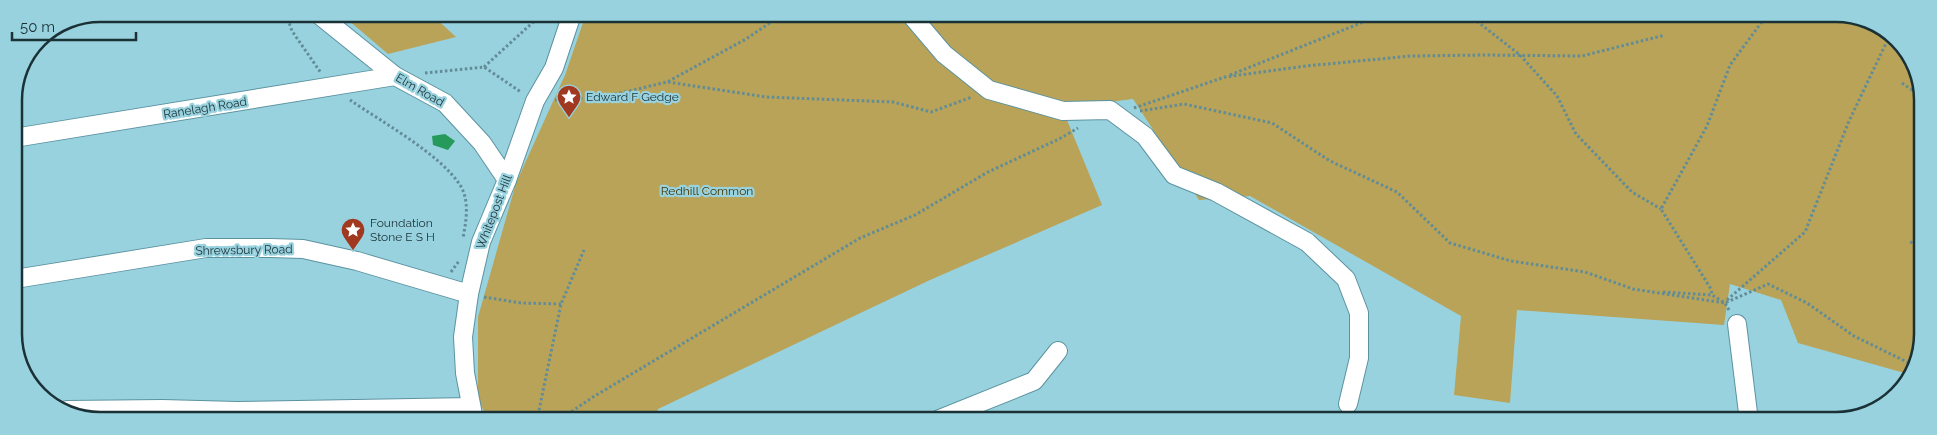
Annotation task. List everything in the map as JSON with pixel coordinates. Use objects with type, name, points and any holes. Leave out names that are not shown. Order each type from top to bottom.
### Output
[{"type":"street","name":"Elm Road","points":[[328,22],[394,76],[445,104],[482,142],[507,180]]},
{"type":"street","name":"Whitepost Hill","points":[[472,412],[465,373],[463,337],[469,294],[481,242],[507,180],[535,101],[554,68],[569,22]]},
{"type":"street","points":[[917,22],[944,54],[989,90],[1063,111],[1117,111],[1145,136],[1174,175],[1216,192],[1307,242],[1346,279],[1359,313],[1359,358],[1348,404]]},
{"type":"street","name":"Ranelagh Road","points":[[23,137],[394,76]]},
{"type":"street","name":"Shrewsbury Road","points":[[22,278],[206,248],[303,249],[357,261],[469,294]]},
{"type":"street","points":[[1737,324],[1748,412]]},
{"type":"street","points":[[957,412],[1034,381],[1058,351]]},
{"type":"street","points":[[81,410],[354,412]]},
{"type":"path","points":[[289,22],[292,31],[331,87],[436,158],[461,186],[467,210],[463,240]]},
{"type":"path","points":[[484,67],[533,22]]},
{"type":"path","points":[[771,22],[746,39],[668,82],[766,97],[893,102],[931,112],[989,90]]},
{"type":"path","points":[[1117,111],[1225,77],[1363,22]]},
{"type":"path","points":[[1478,22],[1520,55],[1557,96],[1576,134],[1632,192],[1661,209],[1711,288],[1712,295]]},
{"type":"path","points":[[1661,209],[1707,126],[1730,65],[1762,22]]},
{"type":"path","points":[[1225,77],[1306,66],[1411,56],[1582,56],[1665,35]]},
{"type":"path","points":[[1725,302],[1804,232],[1849,121],[1887,41]]},
{"type":"path","points":[[1902,83],[1913,91]]},
{"type":"path","points":[[1117,111],[1135,112],[1184,104],[1272,122],[1330,161],[1398,192],[1450,243],[1511,261],[1585,272],[1633,289],[1725,302],[1768,284],[1807,303],[1854,336],[1909,363]]},
{"type":"path","points":[[570,412],[860,238],[915,215],[988,172],[1059,139],[1084,125]]},
{"type":"path","points":[[1910,242],[1914,243]]},
{"type":"path","points":[[539,412],[561,304],[584,250]]},
{"type":"path","points":[[446,287],[460,255]]},
{"type":"path","points":[[1633,289],[1712,295],[1725,302]]},
{"type":"path","points":[[469,294],[521,303],[561,304]]},
{"type":"green space","points":[[350,22],[440,22],[456,37],[388,54]]},
{"type":"green space","name":"Redhill Common","points":[[583,22],[1836,22],[1852,24],[1866,28],[1892,45],[1909,71],[1913,85],[1913,350],[1904,373],[1798,343],[1781,300],[1730,284],[1724,325],[1517,310],[1510,403],[1454,395],[1461,316],[1250,196],[1199,200],[1133,99],[1062,108],[1102,205],[930,280],[658,409],[657,412],[485,412],[478,400],[478,317],[516,183],[565,75]]},
{"type":"shaded area","points":[[445,134],[455,141],[448,150],[433,145],[432,136]]},
{"type":"place","name":"Edward F Gedge","points":[[569,118]]},
{"type":"place","name":"Foundation Stone E S H","points":[[353,251]]}]
